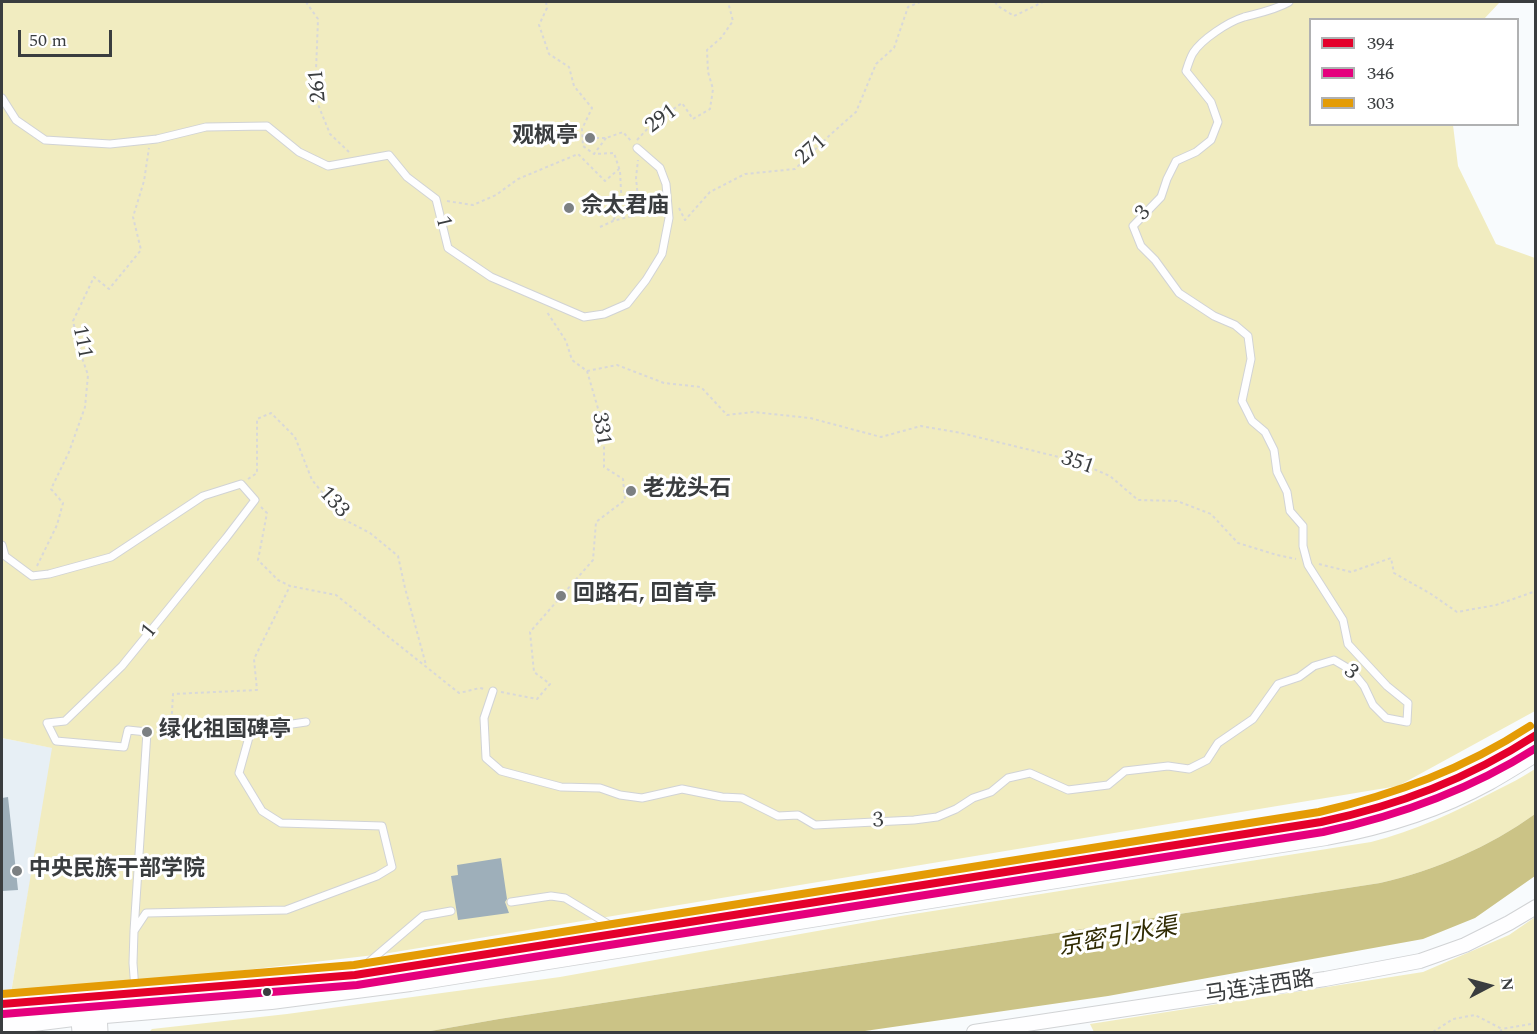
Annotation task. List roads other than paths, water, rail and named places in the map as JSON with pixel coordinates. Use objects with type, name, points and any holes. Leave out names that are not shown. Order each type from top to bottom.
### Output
[{"type":"main road","points":[[2,1004],[89,1014],[136,993],[355,975],[1298,825],[1355,815],[1427,792],[1480,768],[1536,735]]},
{"type":"main road","points":[[2,1025],[89,1014],[271,999],[410,981],[1326,835],[1400,817],[1443,800],[1486,781],[1536,751]]},
{"type":"street","name":"马连洼西路","points":[[974,1032],[1060,1026],[1420,961],[1465,945],[1536,907]]},
{"type":"lane","name":"3","points":[[493,691],[484,718],[486,758],[501,771],[561,787],[600,788],[620,795],[642,798],[682,789],[722,797],[742,798],[778,816],[798,815],[815,825],[937,817],[973,798],[991,792],[1008,778],[1030,773],[1068,790],[1108,785],[1125,771],[1168,766],[1189,769],[1207,760],[1218,743],[1253,718],[1278,684],[1299,677],[1314,666],[1334,660],[1351,670],[1364,686],[1372,705],[1386,718],[1407,722],[1408,703],[1387,686],[1348,644],[1343,620],[1307,561],[1303,546],[1303,526],[1290,510],[1287,492],[1277,472],[1274,450],[1265,432],[1252,421],[1242,401],[1251,359],[1248,336],[1235,325],[1214,316],[1179,293],[1155,260],[1141,246],[1133,226],[1161,197],[1176,161],[1196,152],[1211,140],[1218,122],[1211,102],[1186,71],[1193,53],[1206,39],[1240,18],[1289,2]]},
{"type":"lane","name":"1","points":[[2,98],[16,120],[45,140],[110,144],[151,139],[206,127],[267,126],[299,152],[328,166],[389,155],[407,177],[436,199],[448,248],[491,277],[584,317],[604,314],[627,304],[646,280],[662,254],[669,218],[666,184],[660,168],[637,148]]},
{"type":"lane","name":"1","points":[[2,545],[5,556],[32,576],[49,574],[111,557],[203,496],[241,484],[255,500],[122,666],[64,721],[47,723],[56,741],[124,747],[128,730],[147,732],[134,931]]},
{"type":"lane","points":[[136,993],[133,963],[134,931],[146,913],[286,910],[377,876],[392,867],[382,826],[281,823],[262,811],[239,773],[251,730],[306,722]]},
{"type":"lane","points":[[511,902],[550,896],[565,898],[623,932]]},
{"type":"lane","points":[[355,975],[423,916],[451,911]]},
{"type":"water","name":"京密引水渠","points":[[1535,814],[1535,876],[1475,918],[1423,939],[1108,996],[858,1032],[425,1032],[1380,883],[1401,878],[1461,856],[1499,837]]},
{"type":"place","name":"观枫亭","points":[[590,138]]},
{"type":"place","name":"佘太君庙","points":[[569,208]]},
{"type":"place","name":"老龙头石","points":[[631,491]]},
{"type":"place","name":"回路石, 回首亭","points":[[561,596]]},
{"type":"place","name":"绿化祖国碑亭","points":[[147,732]]},
{"type":"place","name":"中央民族干部学院","points":[[17,871]]}]
